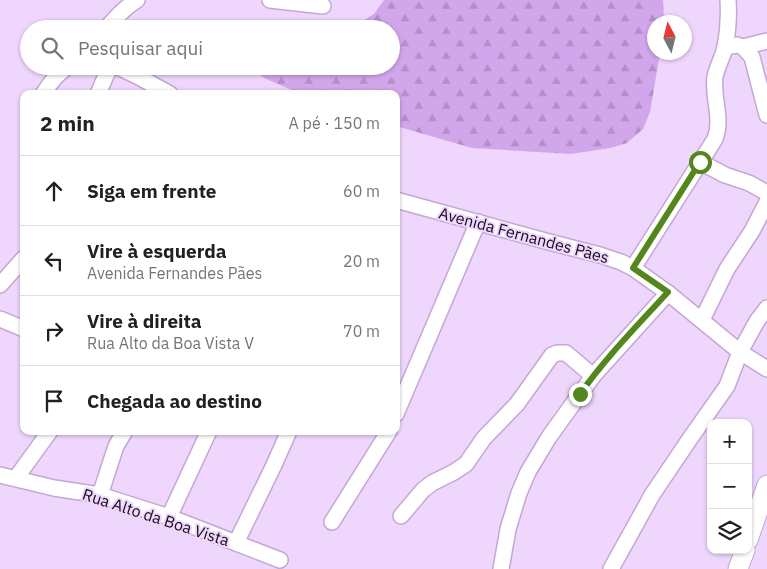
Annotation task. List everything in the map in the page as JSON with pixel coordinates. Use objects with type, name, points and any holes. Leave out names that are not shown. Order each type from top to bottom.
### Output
[{"type":"street","points":[[113,20],[137,0]]},
{"type":"street","points":[[270,0],[323,6]]},
{"type":"street","points":[[633,268],[718,133],[715,76],[725,47],[728,0]]},
{"type":"street","points":[[725,47],[743,46],[767,41]]},
{"type":"street","points":[[743,46],[752,57],[767,115]]},
{"type":"street","points":[[46,90],[57,75]]},
{"type":"street","points":[[100,90],[106,75]]},
{"type":"street","points":[[135,75],[154,90]]},
{"type":"street","points":[[700,162],[767,193]]},
{"type":"street","points":[[702,320],[727,269],[752,231],[767,202]]},
{"type":"street","name":"Avenida Fernandes Pães","points":[[400,205],[478,222],[621,262],[668,292],[740,352],[767,369]]},
{"type":"street","points":[[400,405],[478,222]]},
{"type":"street","points":[[0,286],[20,263]]},
{"type":"street","points":[[501,569],[508,528],[519,494],[528,472],[549,437],[593,376],[668,292]]},
{"type":"street","points":[[611,569],[652,495],[727,386],[740,352],[757,321],[767,308]]},
{"type":"street","points":[[0,319],[20,327]]},
{"type":"street","points":[[401,516],[423,490],[466,464],[484,438],[517,404],[552,355],[558,352],[566,353],[593,376]]},
{"type":"street","points":[[16,478],[47,435]]},
{"type":"street","points":[[100,495],[116,446],[123,435]]},
{"type":"street","points":[[169,517],[208,435]]},
{"type":"street","points":[[236,543],[287,435]]},
{"type":"street","points":[[332,522],[386,435]]},
{"type":"street","name":"Rua Alto da Boa Vista","points":[[0,475],[54,488],[100,495],[169,517],[280,560]]},
{"type":"street","points":[[752,528],[767,485]]},
{"type":"street","points":[[752,532],[767,517]]},
{"type":"street","points":[[738,569],[743,554]]},
{"type":"green space","points":[[384,0],[663,0],[664,15],[647,15],[647,60],[659,60],[650,112],[643,129],[627,143],[610,148],[571,154],[472,148],[400,127],[400,90],[292,90],[261,75],[400,75],[400,20],[364,20],[374,14]]},
{"type":"route","points":[[580,394],[615,350],[668,292],[633,268],[700,162]]}]
